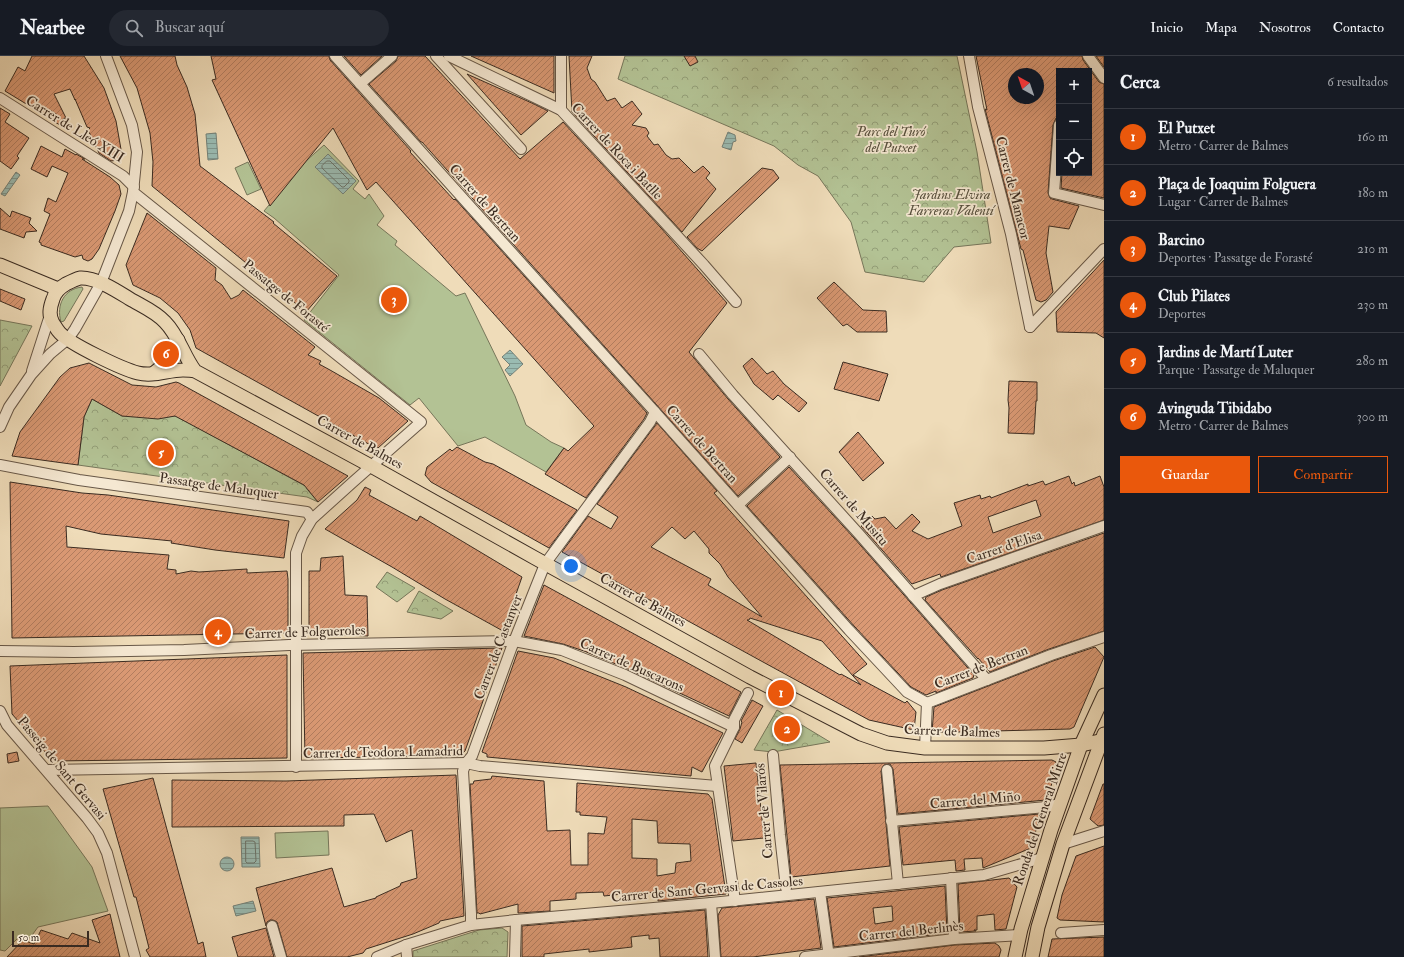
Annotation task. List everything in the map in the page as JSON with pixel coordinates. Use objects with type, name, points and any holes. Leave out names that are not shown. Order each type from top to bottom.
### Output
[{"type":"main road","points":[[0,265],[58,289]]},
{"type":"main road","points":[[80,278],[91,280],[118,291],[157,314],[178,340],[188,361],[195,371],[184,370],[138,373],[124,368],[68,339],[60,333],[52,322],[50,315],[53,298],[58,289],[69,282],[80,278]]},
{"type":"main road","points":[[154,373],[172,356],[178,340]]},
{"type":"main road","name":"Carrer de Balmes","points":[[195,371],[371,466],[750,677],[860,734],[887,743],[925,748],[1009,749],[1081,745],[1103,738]]},
{"type":"main road","name":"Ronda del General Mitre","points":[[1015,957],[1042,858],[1060,804],[1081,745],[1104,695]]},
{"type":"main road","points":[[1032,957],[1038,928],[1063,844],[1103,738]]},
{"type":"street","points":[[0,427],[10,407],[31,375],[50,354],[68,339],[75,329],[101,283],[129,212],[137,152],[132,125],[106,56]]},
{"type":"street","name":"Carrer de Bertran","points":[[335,56],[849,630],[907,692],[927,703],[1050,655],[1104,638]]},
{"type":"street","points":[[360,84],[392,56]]},
{"type":"street","points":[[436,56],[522,149]]},
{"type":"street","name":"Carrer de Roca i Batlle","points":[[449,56],[561,110],[704,265],[736,302]]},
{"type":"street","points":[[561,56],[561,110]]},
{"type":"street","name":"Carrer de Manacor","points":[[969,56],[978,107],[1012,234],[1030,327],[1104,249]]},
{"type":"street","points":[[1088,56],[1104,78]]},
{"type":"street","name":"Carrer de Lleó XIII","points":[[0,98],[123,176],[133,189]]},
{"type":"street","points":[[1058,140],[1054,193],[1104,205]]},
{"type":"street","name":"Passatge de Forasté","points":[[133,189],[421,422],[371,466]]},
{"type":"street","points":[[31,375],[50,315]]},
{"type":"street","name":"Carrer de Musitu","points":[[699,354],[733,395],[790,457],[987,680]]},
{"type":"street","name":"Carrer de Castanyer","points":[[471,925],[463,771],[466,763],[472,756],[514,641],[545,564],[650,422],[655,412]]},
{"type":"street","points":[[738,505],[790,457]]},
{"type":"street","name":"Passatge de Maluquer","points":[[0,465],[79,480],[307,512],[312,519]]},
{"type":"street","points":[[296,767],[296,553],[302,536],[312,519],[371,466]]},
{"type":"street","name":"Carrer d'Elisa","points":[[913,596],[940,584],[1104,526]]},
{"type":"street","name":"Carrer de Folgueroles","points":[[0,651],[184,650],[514,641]]},
{"type":"street","name":"Carrer de Buscarons","points":[[514,641],[562,650],[625,675],[734,727]]},
{"type":"street","points":[[736,901],[717,786],[715,764],[734,727],[734,720],[748,693]]},
{"type":"street","points":[[925,748],[927,703]]},
{"type":"street","name":"Passeig de Sant Gervasi","points":[[0,711],[7,725],[47,770],[98,833],[107,852],[135,957]]},
{"type":"street","name":"Carrer de Vilarós","points":[[773,755],[786,888]]},
{"type":"street","name":"Carrer de Teodora Lamadrid","points":[[47,770],[466,763],[488,767],[717,786]]},
{"type":"street","points":[[887,770],[898,884]]},
{"type":"street","name":"Carrer del Miño","points":[[892,821],[1046,808],[1060,804]]},
{"type":"street","points":[[1063,844],[1104,832]]},
{"type":"street","name":"Carrer de Sant Gervasi de Cassoles","points":[[376,957],[406,945],[471,925],[736,901],[989,874],[1042,858]]},
{"type":"street","points":[[951,878],[954,939]]},
{"type":"street","points":[[820,892],[828,956]]},
{"type":"street","points":[[711,903],[715,957]]},
{"type":"street","points":[[515,957],[516,920]]},
{"type":"street","points":[[272,926],[281,957]]},
{"type":"street","points":[[1061,933],[1104,930]]},
{"type":"street","name":"Carrer del Berlinès","points":[[805,957],[828,956],[954,939],[1020,935]]},
{"type":"street","points":[[406,945],[407,957]]},
{"type":"green space","name":"Parc del Turó del Putxet","points":[[625,56],[957,56],[977,152],[991,243],[954,247],[924,282],[865,272],[851,222],[818,176],[798,165],[774,146],[618,79]]},
{"type":"green space","points":[[324,145],[359,181],[353,189],[365,199],[369,194],[384,216],[377,225],[397,241],[395,245],[456,296],[465,293],[515,396],[526,425],[551,442],[564,448],[546,472],[485,437],[458,446],[419,398],[410,405],[304,320],[339,275],[264,211],[306,161]]},
{"type":"green space","points":[[248,162],[261,189],[247,195],[235,168]]},
{"type":"green space","points":[[82,287],[83,289],[64,321],[61,322],[61,304],[66,294],[76,288]]},
{"type":"green space","points":[[0,320],[32,326],[0,386]]},
{"type":"green space","points":[[92,399],[122,416],[176,416],[307,487],[306,488],[318,502],[307,497],[78,465],[84,417]]},
{"type":"green space","points":[[387,572],[415,588],[397,602],[376,587]]},
{"type":"green space","points":[[419,591],[453,611],[441,619],[407,612]]},
{"type":"green space","points":[[777,710],[830,742],[773,752],[754,750]]},
{"type":"green space","points":[[48,806],[92,867],[108,911],[38,927],[30,938],[20,936],[5,951],[0,950],[0,808]]},
{"type":"green space","points":[[328,831],[329,855],[276,858],[275,833]]},
{"type":"green space","points":[[502,928],[508,932],[507,957],[413,957],[413,951],[479,930]]},
{"type":"water","points":[[728,132],[735,135],[736,141],[733,142],[731,150],[722,147]]},
{"type":"water","points":[[216,133],[218,159],[208,160],[206,134]]},
{"type":"water","points":[[328,154],[356,181],[343,194],[315,167]]},
{"type":"water","points":[[16,172],[20,175],[5,196],[1,194]]},
{"type":"water","points":[[510,350],[523,364],[510,376],[505,370],[510,365],[502,357]]},
{"type":"water","points":[[241,837],[259,837],[260,867],[242,867]]},
{"type":"water","points":[[227,857],[232,859],[234,864],[232,869],[227,871],[222,869],[220,864],[222,859]]},
{"type":"water","points":[[253,901],[256,911],[236,916],[233,906]]},
{"type":"building","points":[[32,56],[84,56],[104,88],[116,121],[122,155],[118,160],[111,161],[99,153],[88,130],[90,128],[87,127],[70,89],[54,94],[67,120],[64,118],[60,125],[53,121],[56,114],[50,110],[46,116],[5,91],[18,67],[25,71]]},
{"type":"building","points":[[120,56],[175,56],[177,65],[187,87],[195,114],[200,166],[274,222],[273,223],[337,276],[306,312],[152,186],[153,162],[150,133],[137,88]]},
{"type":"building","points":[[211,56],[329,56],[330,60],[411,151],[410,152],[454,200],[455,199],[647,413],[586,498],[545,474],[564,448],[568,451],[594,426],[376,182],[367,190],[333,128],[270,206],[212,80],[216,79]]},
{"type":"building","points":[[344,56],[382,56],[361,75]]},
{"type":"building","points":[[398,56],[425,56],[520,159],[563,122],[661,228],[727,303],[689,352],[728,399],[780,457],[738,496],[369,84],[396,61]]},
{"type":"building","points":[[471,56],[554,56],[554,93],[516,76]]},
{"type":"building","points":[[569,56],[592,56],[587,68],[591,79],[595,82],[607,101],[615,98],[622,108],[632,101],[642,114],[632,125],[646,128],[649,133],[647,136],[654,145],[658,144],[666,155],[672,159],[679,158],[694,173],[703,166],[710,173],[706,178],[716,189],[682,232],[572,112]]},
{"type":"building","points":[[684,56],[695,56],[698,62],[690,66]]},
{"type":"building","points":[[976,56],[1082,56],[1089,68],[1056,68],[1056,118],[1053,125],[1048,193],[1052,199],[1079,206],[1069,229],[1049,226],[1046,253],[1053,292],[1046,300],[1041,302],[1036,300],[1023,250],[1021,249],[985,109],[987,110]]},
{"type":"building","points":[[1096,56],[1104,56],[1104,67]]},
{"type":"building","points":[[1092,72],[1099,82],[1104,84],[1104,198],[1061,188],[1062,176],[1092,176]]},
{"type":"building","points":[[467,74],[534,104],[548,111],[521,135]]},
{"type":"building","points":[[0,108],[10,114],[5,122],[29,138],[17,156],[19,158],[11,169],[0,161]]},
{"type":"building","points":[[41,146],[62,157],[65,149],[76,154],[110,177],[119,185],[121,194],[115,211],[99,249],[92,259],[88,261],[83,259],[82,255],[75,257],[41,245],[39,242],[50,214],[44,211],[48,198],[56,202],[68,173],[52,166],[47,177],[31,169]]},
{"type":"building","points":[[762,168],[773,170],[779,178],[702,251],[697,248],[687,237]]},
{"type":"building","points":[[0,208],[10,217],[12,211],[31,218],[29,223],[37,231],[26,232],[24,238],[0,229]]},
{"type":"building","points":[[147,213],[216,268],[215,280],[222,285],[231,299],[239,295],[243,290],[315,347],[308,355],[321,361],[319,364],[379,398],[408,421],[378,448],[374,447],[196,348],[190,330],[178,313],[160,298],[133,285],[126,265]]},
{"type":"building","points":[[1104,260],[1104,338],[1096,333],[1057,332],[1056,312]]},
{"type":"building","points":[[834,282],[863,310],[886,311],[887,332],[857,332],[847,324],[843,326],[817,298]]},
{"type":"building","points":[[0,289],[25,299],[21,310],[0,301]]},
{"type":"building","points":[[752,358],[767,374],[773,371],[784,384],[807,403],[799,412],[778,395],[773,400],[754,384],[743,366]]},
{"type":"building","points":[[843,362],[888,374],[879,401],[834,389]]},
{"type":"building","points":[[89,363],[132,385],[156,387],[176,382],[179,383],[348,476],[318,502],[304,485],[175,416],[158,419],[122,416],[92,399],[84,417],[78,465],[12,456],[20,432],[60,377],[70,368]]},
{"type":"building","points":[[1009,381],[1037,382],[1034,434],[1008,433]]},
{"type":"building","points":[[657,423],[717,491],[714,493],[867,664],[853,675],[905,703],[907,701],[916,712],[914,730],[869,720],[562,552],[588,516],[611,529],[618,517],[597,504]],"holes":[[[672,527],[685,539],[694,531],[709,549],[709,553],[720,564],[728,577],[762,617],[708,585],[711,579],[651,547]],[[750,618],[822,641],[861,685],[841,674],[840,675],[747,620]]]},
{"type":"building","points":[[858,432],[884,463],[863,481],[839,452]]},
{"type":"building","points":[[457,447],[485,462],[493,464],[577,510],[549,548],[431,482],[425,475],[427,467],[450,449],[452,451]]},
{"type":"building","points":[[789,467],[854,538],[974,675],[973,678],[936,693],[936,691],[926,695],[911,687],[855,627],[747,506]]},
{"type":"building","points":[[1069,476],[1072,484],[1074,482],[1075,486],[1100,476],[1104,487],[1104,520],[941,577],[940,574],[912,584],[861,526],[872,516],[875,519],[885,517],[896,529],[912,514],[920,522],[912,531],[928,539],[962,526],[954,503],[980,495],[981,499],[990,496],[991,498],[1028,484],[1028,486],[1043,481],[1045,485]],"holes":[[[1036,500],[1041,516],[993,533],[988,517]]]},
{"type":"building","points":[[10,482],[289,521],[284,558],[215,550],[171,543],[172,541],[101,534],[66,526],[67,547],[169,555],[167,569],[176,570],[176,574],[191,571],[199,572],[247,569],[247,573],[287,571],[288,633],[12,638]]},
{"type":"building","points":[[365,487],[371,490],[369,495],[417,521],[420,516],[522,577],[503,631],[325,529],[357,500]]},
{"type":"building","points":[[1104,533],[1104,631],[1049,649],[990,672],[925,600],[926,597],[942,590]]},
{"type":"building","points":[[343,556],[345,595],[367,596],[368,636],[343,635],[339,633],[336,635],[321,637],[317,632],[309,632],[309,571],[320,571],[321,558]]},
{"type":"building","points":[[544,585],[741,692],[729,716],[628,669],[584,651],[563,644],[524,636]]},
{"type":"building","points":[[1095,647],[1104,657],[1074,727],[1070,729],[932,732],[934,707],[1053,661]]},
{"type":"building","points":[[502,648],[465,751],[459,756],[305,758],[303,653]]},
{"type":"building","points":[[518,651],[554,658],[626,687],[723,733],[702,772],[692,767],[691,776],[487,757],[487,754],[482,752]]},
{"type":"building","points":[[287,655],[287,758],[53,761],[12,714],[10,666]]},
{"type":"building","points":[[752,700],[763,706],[742,743],[735,739],[740,729],[741,721]]},
{"type":"building","points":[[17,752],[19,761],[8,763],[7,754]]},
{"type":"building","points":[[1052,760],[1056,762],[1057,769],[1046,800],[898,814],[893,769],[890,764],[884,765],[881,771],[890,866],[791,877],[780,765]]},
{"type":"building","points":[[756,763],[764,838],[733,841],[724,766]]},
{"type":"building","points":[[456,775],[464,916],[440,921],[439,923],[413,934],[366,949],[363,953],[347,957],[287,957],[277,922],[270,920],[267,922],[266,926],[256,888],[332,868],[344,907],[376,898],[400,886],[401,883],[417,878],[412,830],[386,842],[374,814],[344,815],[344,826],[172,827],[172,780],[286,781]]},
{"type":"building","points":[[492,776],[544,781],[547,831],[570,830],[571,865],[588,865],[588,833],[604,834],[607,817],[580,815],[580,812],[576,812],[577,783],[708,794],[712,799],[726,894],[658,901],[658,892],[641,892],[604,896],[603,892],[576,893],[576,899],[550,901],[550,911],[518,913],[518,904],[480,914],[477,913],[470,784],[473,784],[474,781],[491,779]],"holes":[[[632,819],[657,821],[658,843],[690,844],[691,861],[676,863],[675,873],[657,876],[657,859],[632,858]]]},
{"type":"building","points":[[153,778],[198,944],[203,942],[206,957],[150,957],[146,950],[149,948],[136,897],[134,897],[103,789]]},
{"type":"building","points":[[1103,784],[1104,825],[1098,826],[1090,819]]},
{"type":"building","points":[[1039,814],[1040,816],[1031,848],[983,868],[982,858],[964,859],[965,870],[956,871],[955,860],[903,865],[899,827]]},
{"type":"building","points":[[1104,846],[1104,922],[1060,920],[1057,918],[1062,895],[1076,856]]},
{"type":"building","points":[[1009,878],[1017,887],[1006,929],[995,930],[994,914],[977,916],[977,930],[974,930],[976,931],[960,932],[958,884]]},
{"type":"building","points":[[945,886],[947,933],[834,947],[827,898]],"holes":[[[892,906],[893,921],[875,924],[873,908]]]},
{"type":"building","points":[[814,899],[821,948],[753,957],[721,957],[718,915],[722,908]]},
{"type":"building","points":[[705,910],[708,957],[660,957],[659,938],[649,939],[649,935],[631,937],[632,947],[589,952],[589,949],[544,954],[544,957],[522,957],[522,926]]},
{"type":"building","points":[[110,914],[120,957],[7,957],[23,940],[34,944],[41,930],[68,939],[72,933],[100,943],[92,920]]},
{"type":"building","points":[[266,928],[274,957],[238,957],[232,937]]},
{"type":"building","points":[[1104,937],[1104,957],[1048,957],[1052,939]]},
{"type":"building","points":[[995,943],[1001,950],[999,957],[859,957],[955,945]]},
{"type":"place","name":"Barcino","points":[[394,300]]},
{"type":"place","name":"Avinguda Tibidabo","points":[[166,354]]},
{"type":"place","name":"Jardins de Martí Luter","points":[[161,453]]},
{"type":"place","name":"Club Pilates","points":[[218,632]]},
{"type":"place","name":"El Putxet","points":[[781,693]]},
{"type":"place","name":"Plaça de Joaquim Folguera","points":[[787,729]]},
{"type":"park label","name":"Jardins Elvira Farreras Valentí","points":[[951,202]]}]
